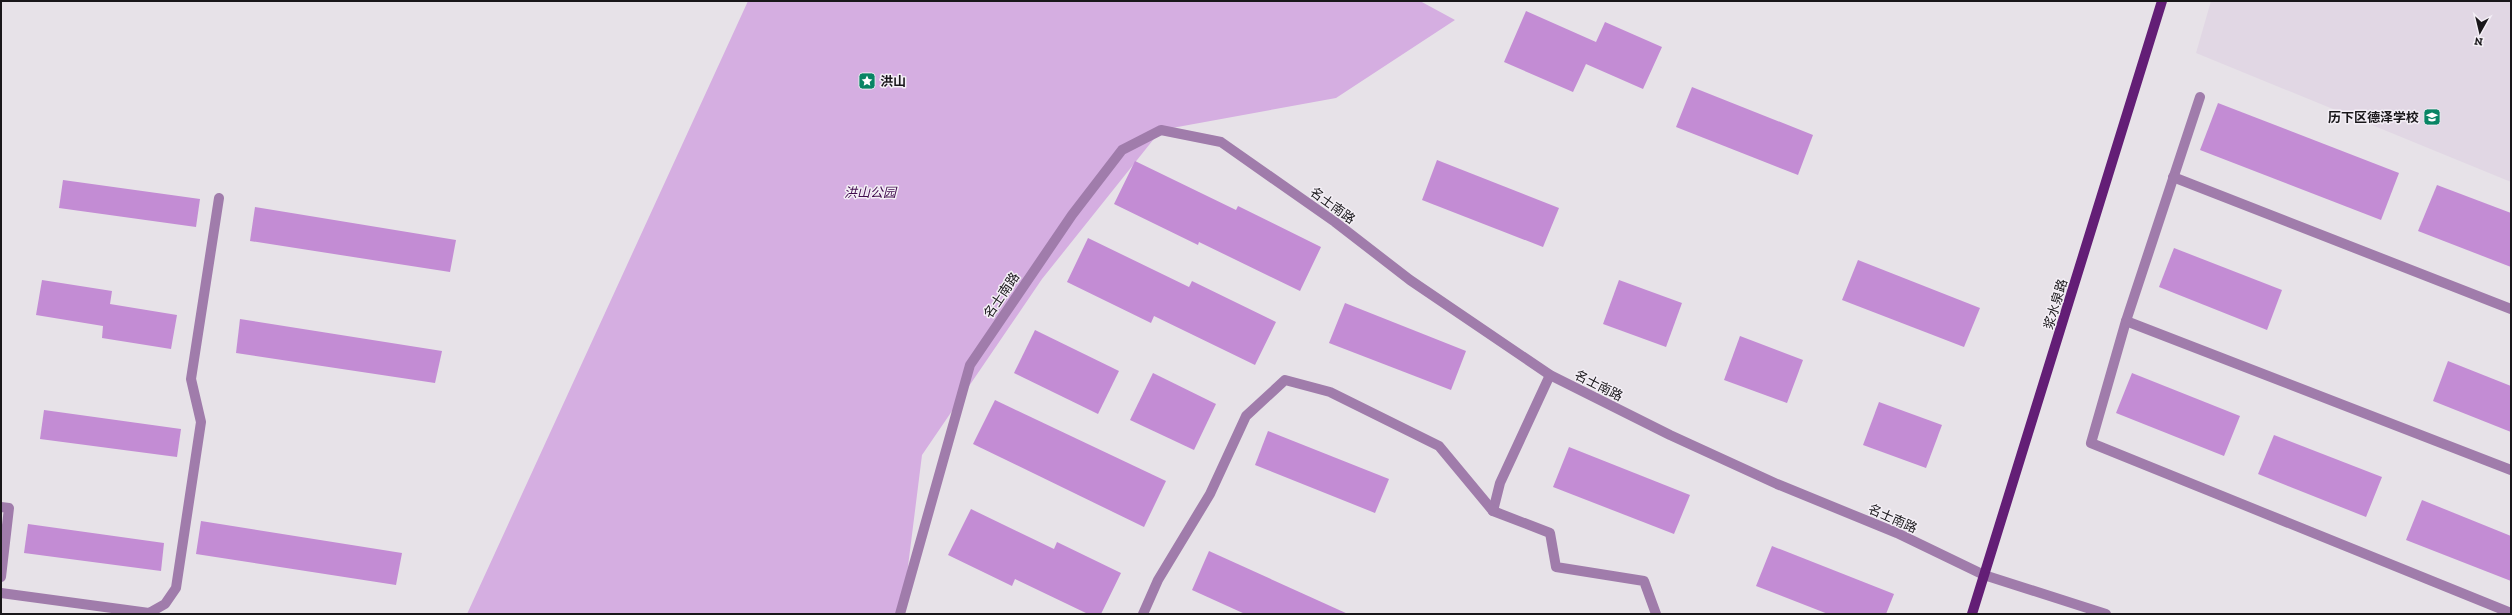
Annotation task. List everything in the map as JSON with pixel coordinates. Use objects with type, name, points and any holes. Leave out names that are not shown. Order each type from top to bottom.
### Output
[{"type":"main road","name":"浆水泉路","points":[[1972,614],[2162,1]]},
{"type":"street","points":[[2200,97],[2126,321],[2091,443],[2511,613]]},
{"type":"street","name":"名士南路","points":[[900,614],[970,365],[1072,215],[1122,150],[1161,130],[1221,142],[1335,222],[1410,280],[1550,375],[1670,435],[1777,484],[1897,532],[1984,575],[2106,614]]},
{"type":"street","points":[[2173,177],[2511,309]]},
{"type":"street","points":[[1,593],[149,613],[165,604],[176,588],[201,422],[191,379],[219,198]]},
{"type":"street","points":[[2126,321],[2511,470]]},
{"type":"street","points":[[1493,510],[1500,483],[1550,375]]},
{"type":"street","points":[[1143,614],[1158,580],[1210,494],[1246,416],[1285,380],[1330,392],[1438,446],[1493,510],[1550,533],[1556,567],[1644,581],[1656,614]]},
{"type":"street","points":[[1,507],[9,508],[1,577]]},
{"type":"shaded area","name":"历下区德泽学校","points":[[2211,1],[2511,1],[2511,182],[2196,53]]},
{"type":"green space","name":"洪山公园","points":[[748,1],[1420,1],[1455,20],[1336,98],[1161,130],[1042,279],[922,455],[902,614],[467,614]]},
{"type":"building","points":[[1526,11],[1596,42],[1605,22],[1662,47],[1643,89],[1586,64],[1573,92],[1504,62]]},
{"type":"building","points":[[1692,87],[1813,135],[1798,175],[1676,127]]},
{"type":"building","points":[[2218,103],[2399,173],[2381,220],[2200,150]]},
{"type":"building","points":[[1437,160],[1559,208],[1543,247],[1422,200]]},
{"type":"building","points":[[1135,161],[1236,210],[1238,206],[1321,247],[1300,291],[1199,242],[1198,245],[1114,204]]},
{"type":"building","points":[[63,180],[200,199],[196,227],[59,208]]},
{"type":"building","points":[[2437,185],[2511,213],[2511,267],[2418,231]]},
{"type":"building","points":[[255,207],[456,240],[450,272],[250,241]]},
{"type":"building","points":[[1088,238],[1189,287],[1192,281],[1276,322],[1255,365],[1154,316],[1151,323],[1067,282]]},
{"type":"building","points":[[2174,248],[2282,290],[2267,330],[2159,287]]},
{"type":"building","points":[[1858,260],[1980,308],[1964,347],[1842,300]]},
{"type":"building","points":[[42,280],[112,291],[110,304],[177,315],[171,349],[102,338],[103,326],[36,315]]},
{"type":"building","points":[[1619,280],[1682,303],[1666,347],[1603,324]]},
{"type":"building","points":[[1345,303],[1466,351],[1451,390],[1329,343]]},
{"type":"building","points":[[240,319],[442,351],[435,383],[236,353]]},
{"type":"building","points":[[1035,330],[1119,371],[1098,414],[1014,373]]},
{"type":"building","points":[[1740,336],[1803,360],[1787,403],[1724,380]]},
{"type":"building","points":[[2448,361],[2511,386],[2511,432],[2433,401]]},
{"type":"building","points":[[1153,373],[1216,404],[1194,450],[1130,420]]},
{"type":"building","points":[[2132,373],[2240,416],[2224,456],[2116,413]]},
{"type":"building","points":[[995,400],[1166,481],[1144,527],[973,444]]},
{"type":"building","points":[[1879,402],[1942,425],[1926,468],[1863,445]]},
{"type":"building","points":[[44,410],[181,429],[177,457],[40,439]]},
{"type":"building","points":[[1268,431],[1389,479],[1375,513],[1255,465]]},
{"type":"building","points":[[2274,435],[2382,477],[2366,517],[2258,474]]},
{"type":"building","points":[[1569,447],[1690,495],[1674,534],[1553,487]]},
{"type":"building","points":[[2422,500],[2511,536],[2511,581],[2406,540]]},
{"type":"building","points":[[971,509],[1054,549],[1057,542],[1121,573],[1101,614],[1088,614],[1015,579],[1012,586],[948,555]]},
{"type":"building","points":[[201,521],[402,553],[396,585],[196,554]]},
{"type":"building","points":[[28,524],[164,543],[161,571],[24,553]]},
{"type":"building","points":[[1772,546],[1894,594],[1886,614],[1828,614],[1756,586]]},
{"type":"building","points":[[1209,551],[1348,614],[1245,614],[1192,590]]},
{"type":"place","name":"洪山","points":[[867,81]]},
{"type":"place","name":"历下区德泽学校","points":[[2432,117]]}]
